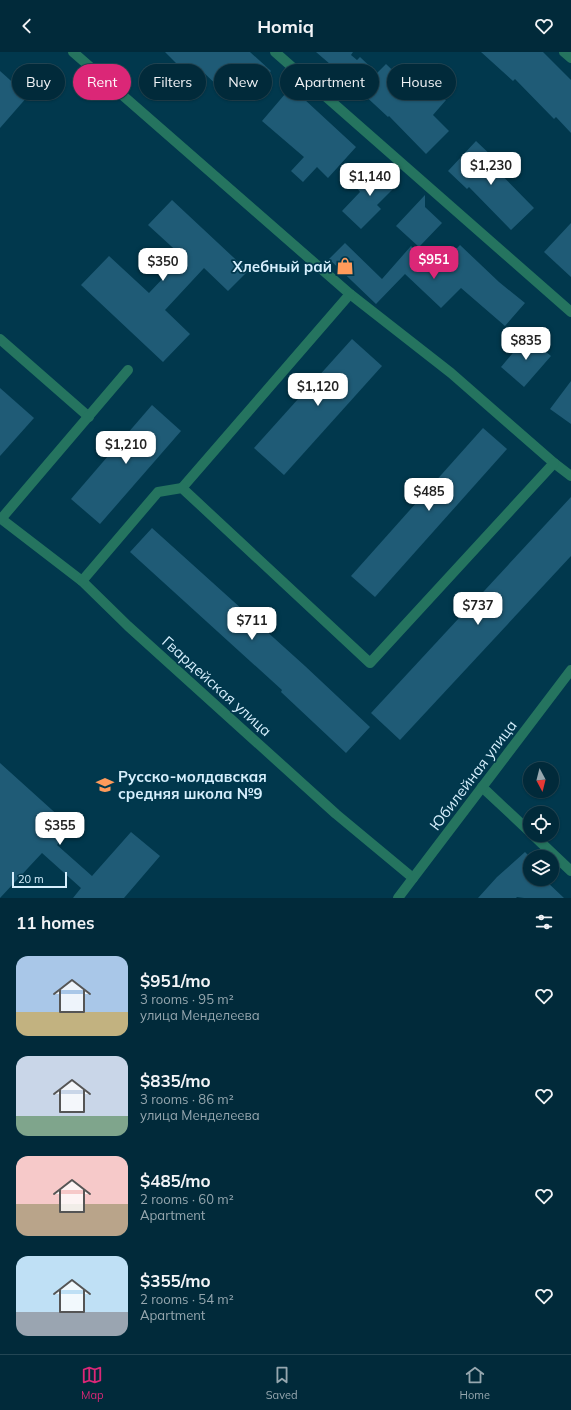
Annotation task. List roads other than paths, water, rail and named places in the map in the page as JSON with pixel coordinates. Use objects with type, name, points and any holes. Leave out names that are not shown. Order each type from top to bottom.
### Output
[{"type":"street","points":[[73,52],[350,294],[451,373],[554,464],[571,476]]},
{"type":"street","points":[[275,52],[571,312]]},
{"type":"street","points":[[564,52],[571,58]]},
{"type":"street","points":[[82,581],[158,492],[182,488],[350,294]]},
{"type":"street","points":[[0,339],[89,417]]},
{"type":"street","points":[[1,519],[128,370]]},
{"type":"street","points":[[182,488],[370,663],[554,464]]},
{"type":"street","name":"Гвардейская улица","points":[[1,519],[82,581],[128,626],[330,809],[413,878]]},
{"type":"street","name":"Юбилейная улица","points":[[398,898],[515,746],[571,670]]},
{"type":"street","points":[[482,787],[523,825]]},
{"type":"street","points":[[540,842],[571,871]]},
{"type":"place","name":"Хлебный рай","points":[[345,266]]},
{"type":"place","name":"Русско-молдавская средняя школа №9","points":[[105,785]]}]
